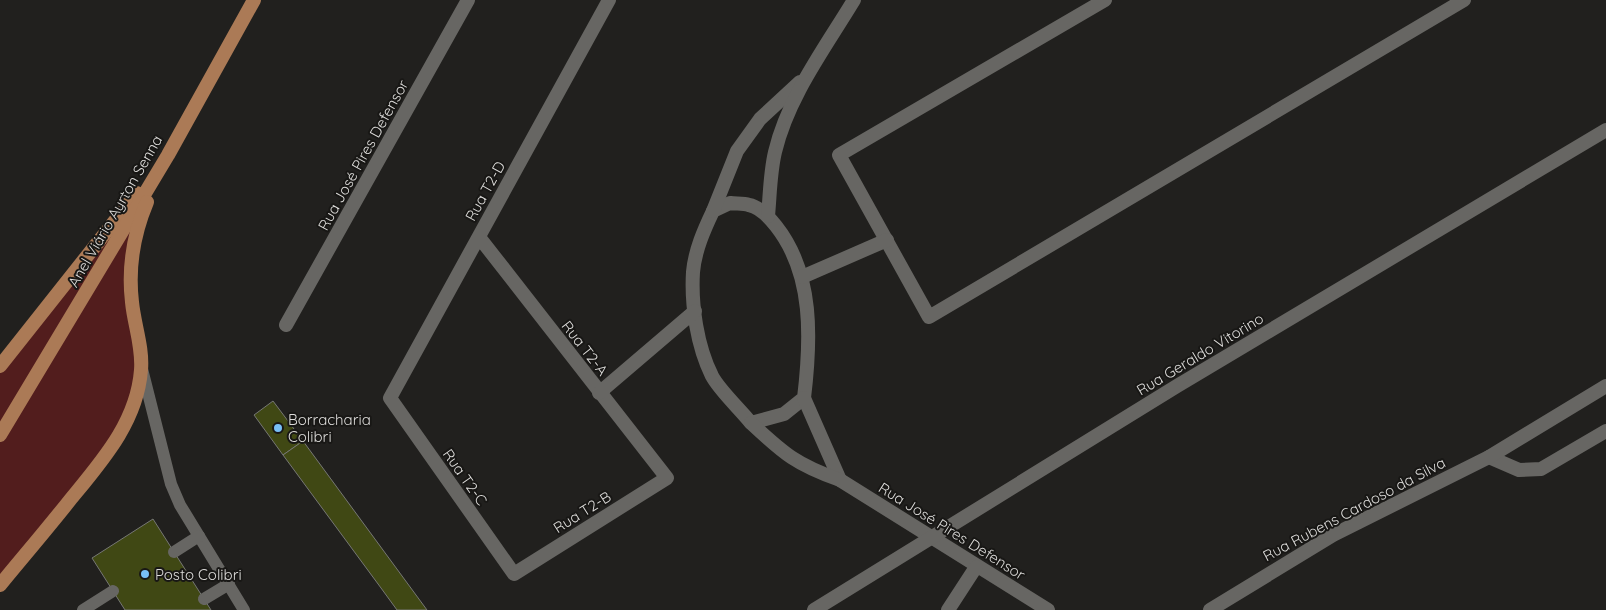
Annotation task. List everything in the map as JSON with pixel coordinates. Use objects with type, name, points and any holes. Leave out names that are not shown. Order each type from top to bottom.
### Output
[{"type":"main road","name":"Anel Viário Ayrton Senna","points":[[0,435],[168,155],[254,0]]},
{"type":"main road","points":[[0,366],[30,325],[168,155]]},
{"type":"main road","points":[[0,585],[104,458],[124,428],[137,397],[141,367],[132,302],[131,273],[142,213],[168,155]]},
{"type":"street","name":"Rua José Pires Defensor","points":[[286,325],[468,0]]},
{"type":"street","name":"Rua T2-D","points":[[390,398],[609,0]]},
{"type":"street","points":[[768,216],[771,172],[783,126],[810,73],[854,0]]},
{"type":"street","points":[[1105,0],[839,155],[929,316],[1464,0]]},
{"type":"street","points":[[713,210],[743,143],[760,119],[810,73]]},
{"type":"street","name":"Rua Geraldo Vitorino","points":[[814,610],[1177,386],[1606,130]]},
{"type":"street","points":[[713,210],[730,203],[750,205],[768,216],[784,236],[802,277],[808,321],[808,362],[804,398],[840,480]]},
{"type":"street","name":"Rua José Pires Defensor","points":[[713,210],[701,236],[693,272],[695,311],[701,346],[713,378],[751,423],[784,454],[810,469],[840,480],[976,567],[1048,610]]},
{"type":"street","name":"Rua T2-A","points":[[479,237],[667,478]]},
{"type":"street","points":[[802,277],[887,240]]},
{"type":"street","points":[[599,393],[695,311]]},
{"type":"street","name":"Rua Rubens Cardoso da Silva","points":[[1210,610],[1333,535],[1489,457],[1606,386]]},
{"type":"street","name":"Rua T2-C","points":[[390,398],[514,574]]},
{"type":"street","points":[[751,423],[784,414],[804,398]]},
{"type":"street","points":[[1489,457],[1519,470],[1541,469],[1606,430]]},
{"type":"street","name":"Rua T2-B","points":[[514,574],[667,478]]},
{"type":"street","points":[[948,610],[976,567]]},
{"type":"lane","points":[[141,367],[171,484],[180,505],[244,610]]},
{"type":"lane","points":[[174,552],[199,536]]},
{"type":"lane","points":[[204,599],[229,584]]},
{"type":"lane","points":[[83,610],[113,591]]},
{"type":"shaded area","points":[[168,155],[142,213],[135,244],[141,367],[124,428],[0,585],[0,366]]},
{"type":"building","name":"Borracharia Colibri","points":[[273,401],[303,441],[283,455],[254,415]]},
{"type":"building","points":[[303,441],[427,610],[397,610],[283,455]]},
{"type":"building","name":"Posto Colibri","points":[[153,519],[211,610],[125,610],[92,558]]},
{"type":"place","name":"Borracharia Colibri","points":[[278,428]]},
{"type":"place","name":"Posto Colibri","points":[[145,574]]}]
